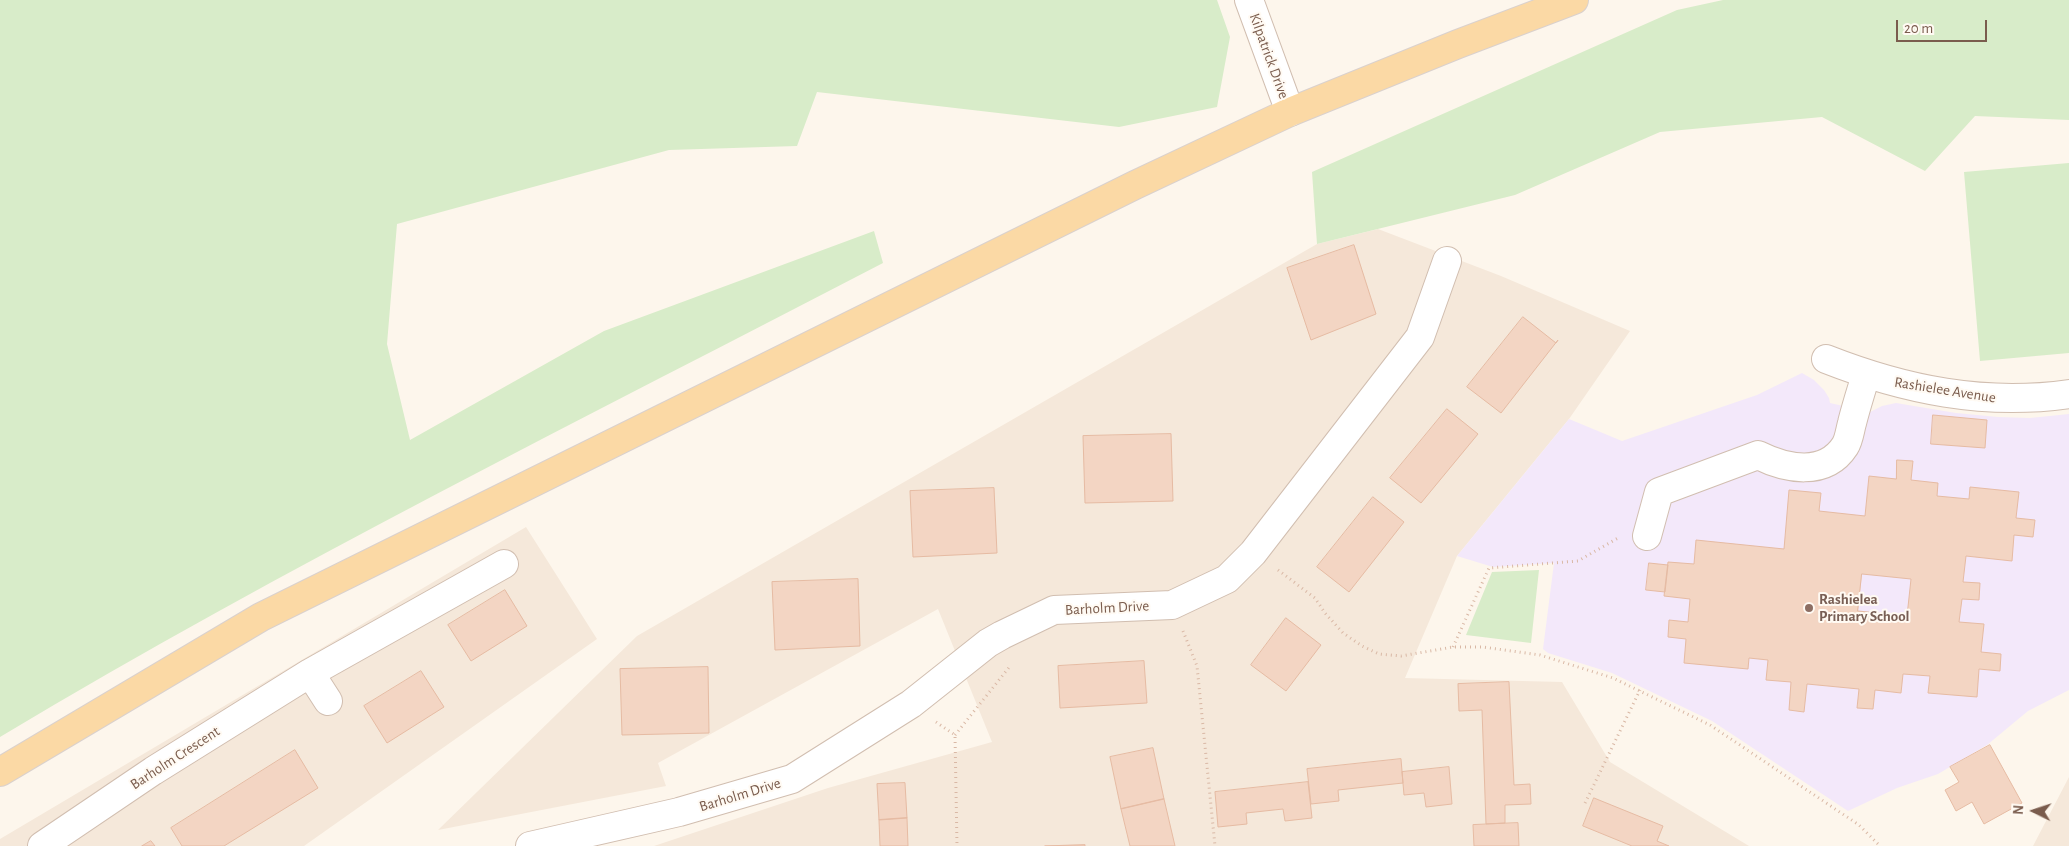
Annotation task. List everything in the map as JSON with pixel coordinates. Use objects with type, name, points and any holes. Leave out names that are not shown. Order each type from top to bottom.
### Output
[{"type":"main road","points":[[0,772],[261,617],[1135,185],[1290,112],[1458,44],[1574,0]]},
{"type":"street","name":"Kilpatrick Drive","points":[[1249,0],[1290,112]]},
{"type":"street","name":"Barholm Drive","points":[[530,846],[679,812],[792,779],[911,704],[988,643],[1054,610],[1172,605],[1227,579],[1253,553],[1420,337],[1447,261]]},
{"type":"street","name":"Rashielee Avenue","points":[[1826,359],[1866,375],[1899,384],[1972,397],[2019,399],[2069,394]]},
{"type":"street","points":[[1647,536],[1659,492],[1758,456],[1775,464],[1804,468],[1820,466],[1835,458],[1846,444],[1866,375]]},
{"type":"street","name":"Barholm Crescent","points":[[42,846],[153,771],[310,672],[504,564]]},
{"type":"street","points":[[310,672],[328,701]]},
{"type":"path","points":[[1453,647],[1489,568],[1578,561],[1625,533],[1647,536]]},
{"type":"path","points":[[1253,553],[1315,598],[1342,633],[1379,654],[1401,656],[1453,647],[1483,647],[1540,655],[1613,678],[1640,690],[1710,725],[1859,825],[1880,846]]},
{"type":"path","points":[[1172,605],[1197,666],[1215,846]]},
{"type":"path","points":[[956,846],[955,735],[1015,660],[1002,636]]},
{"type":"path","points":[[1585,803],[1640,690]]},
{"type":"path","points":[[911,704],[955,735]]},
{"type":"shaded area","points":[[1378,229],[1501,276],[1630,331],[1569,419],[1457,556],[1405,678],[1562,682],[1610,762],[1749,846],[654,846],[828,788],[992,742],[938,609],[658,763],[666,786],[438,830],[637,636],[1317,244]]},
{"type":"shaded area","name":"Rashielea Primary School","points":[[1802,373],[1814,380],[1824,390],[1830,403],[1870,412],[1882,406],[1896,403],[1956,413],[1998,417],[2030,418],[2069,414],[2069,690],[2028,711],[1987,745],[1938,774],[1897,788],[1848,811],[1712,721],[1612,673],[1548,653],[1543,649],[1554,563],[1493,567],[1457,556],[1569,419],[1622,441],[1757,395]]},
{"type":"shaded area","points":[[526,527],[597,639],[304,846],[0,846],[0,839]]},
{"type":"shaded area","points":[[2069,777],[2069,846],[2033,846]]},
{"type":"green space","points":[[0,0],[1217,0],[1230,37],[1217,107],[1119,127],[817,92],[797,146],[669,150],[397,224],[387,344],[410,440],[604,331],[874,231],[883,263],[327,552],[217,612],[0,737]]},
{"type":"green space","points":[[1723,0],[2069,0],[2069,120],[1975,116],[1925,171],[1822,117],[1660,132],[1515,195],[1317,244],[1312,172],[1677,10]]},
{"type":"green space","points":[[2069,163],[2069,353],[1980,361],[1964,172]]},
{"type":"green space","points":[[1539,570],[1531,643],[1466,635],[1492,572]]},
{"type":"building","points":[[1354,245],[1376,314],[1311,340],[1287,268]]},
{"type":"building","points":[[1523,317],[1556,343],[1501,413],[1467,387]]},
{"type":"building","points":[[1447,409],[1478,434],[1421,503],[1390,478]]},
{"type":"building","points":[[1933,415],[1987,420],[1985,448],[1931,444]]},
{"type":"building","points":[[1171,434],[1173,501],[1085,503],[1083,436]]},
{"type":"building","points":[[1897,460],[1913,461],[1911,480],[1938,483],[1937,496],[1969,499],[1970,487],[2019,492],[2016,518],[2035,520],[2033,537],[2014,535],[2012,561],[1966,556],[1963,582],[1980,583],[1979,600],[1962,599],[1959,622],[1984,624],[1981,652],[2001,654],[2000,671],[1979,669],[1977,697],[1928,693],[1930,676],[1903,674],[1901,693],[1875,690],[1873,709],[1857,708],[1859,689],[1807,684],[1804,712],[1789,710],[1791,682],[1766,680],[1768,660],[1749,658],[1748,669],[1684,663],[1686,639],[1668,637],[1669,620],[1688,622],[1690,599],[1664,596],[1668,562],[1694,564],[1696,540],[1784,549],[1789,490],[1821,493],[1819,511],[1865,516],[1869,476],[1896,479]],"holes":[[[1862,574],[1911,579],[1907,616],[1858,611]]]},
{"type":"building","points":[[994,488],[997,553],[913,557],[910,491]]},
{"type":"building","points":[[1373,497],[1404,522],[1349,592],[1317,567]]},
{"type":"building","points":[[1649,563],[1668,565],[1665,592],[1646,590]]},
{"type":"building","points":[[858,579],[860,646],[775,650],[772,582]]},
{"type":"building","points":[[505,590],[527,626],[471,661],[448,625]]},
{"type":"building","points":[[1286,618],[1321,645],[1286,691],[1251,665]]},
{"type":"building","points":[[1144,661],[1147,703],[1060,708],[1058,666]]},
{"type":"building","points":[[708,667],[709,733],[622,735],[620,669]]},
{"type":"building","points":[[421,671],[444,707],[387,743],[364,706]]},
{"type":"building","points":[[1509,682],[1514,785],[1530,784],[1531,804],[1505,805],[1505,823],[1486,824],[1482,710],[1459,711],[1458,684]]},
{"type":"building","points":[[1990,745],[2022,803],[1984,824],[1972,802],[1956,811],[1945,790],[1959,782],[1950,767]]},
{"type":"building","points":[[1153,748],[1164,799],[1121,809],[1110,757]]},
{"type":"building","points":[[295,750],[318,788],[224,846],[182,846],[171,828]]},
{"type":"building","points":[[1401,759],[1403,783],[1338,790],[1339,801],[1311,804],[1307,769]]},
{"type":"building","points":[[1449,767],[1452,804],[1426,807],[1424,793],[1404,795],[1402,772]]},
{"type":"building","points":[[1308,782],[1312,818],[1285,821],[1283,809],[1246,813],[1247,824],[1218,827],[1215,792]]},
{"type":"building","points":[[905,783],[907,818],[879,820],[877,784]]},
{"type":"building","points":[[1594,798],[1663,826],[1657,841],[1669,846],[1632,846],[1583,826]]},
{"type":"building","points":[[1164,799],[1175,846],[1130,846],[1121,809]]},
{"type":"building","points":[[907,818],[908,846],[880,846],[879,820]]},
{"type":"building","points":[[1518,823],[1519,846],[1474,846],[1473,825]]},
{"type":"building","points":[[151,841],[155,846],[142,846]]},
{"type":"building","points":[[1085,845],[1085,846],[1045,846]]},
{"type":"place","name":"Rashielea Primary School","points":[[1809,608]]}]
